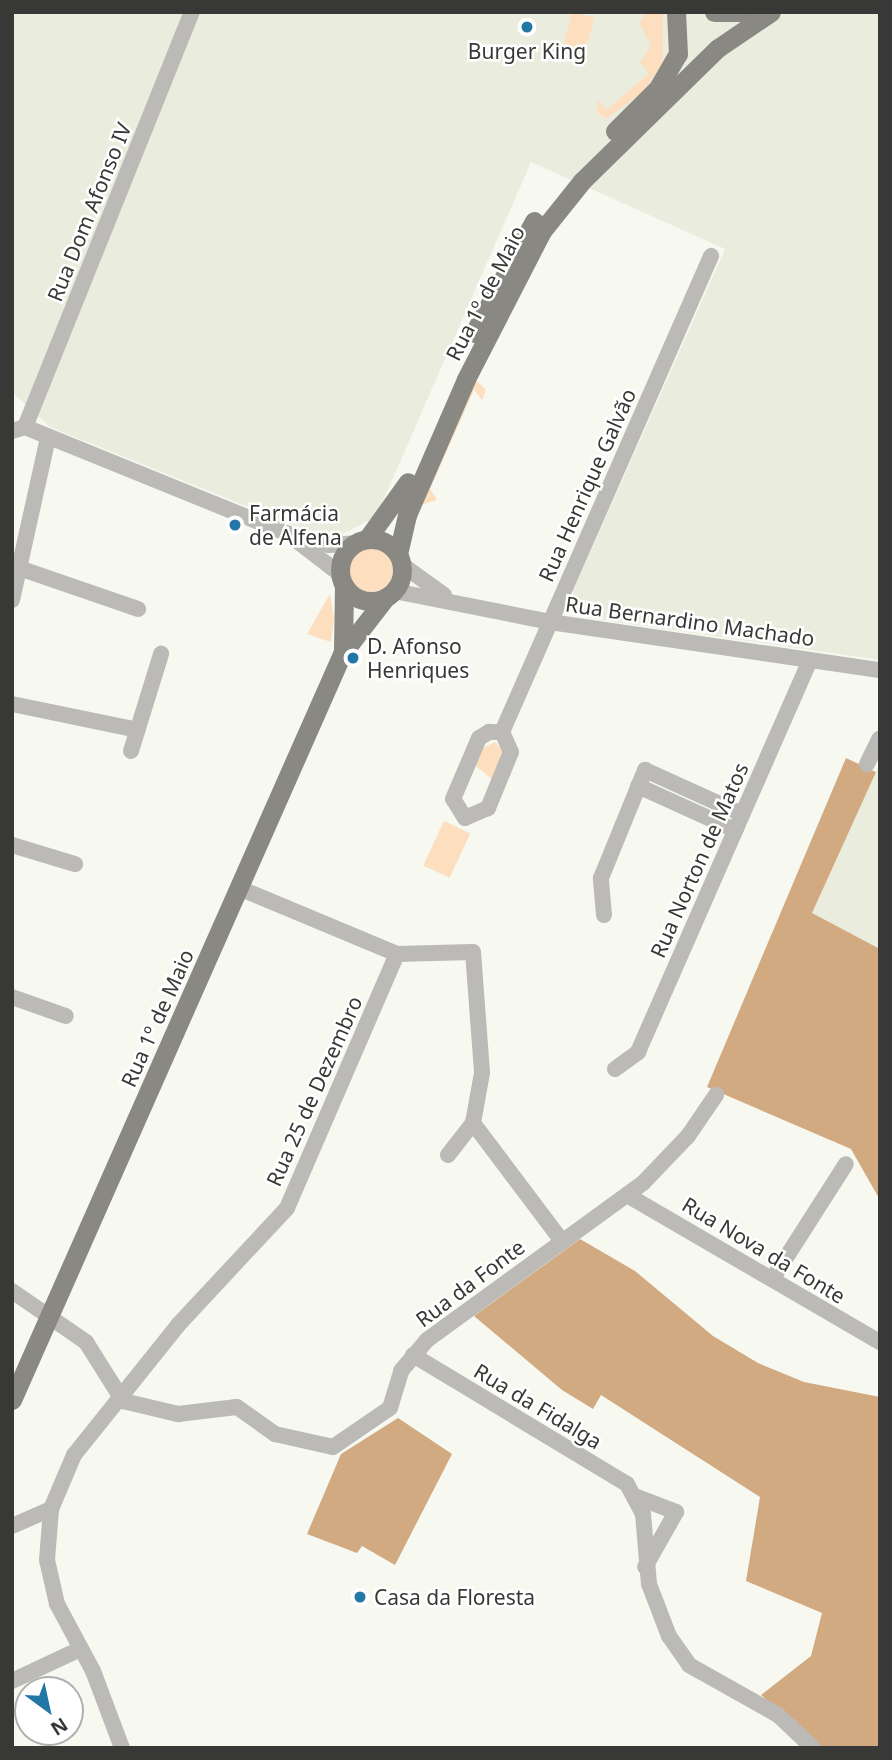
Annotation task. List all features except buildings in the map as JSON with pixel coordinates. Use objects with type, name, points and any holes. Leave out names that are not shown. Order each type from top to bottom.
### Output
[{"type":"main road","name":"Rua 1º de Maio","points":[[361,541],[402,497],[508,260],[550,200],[658,88],[678,54],[676,12]]},
{"type":"main road","points":[[714,12],[769,12]]},
{"type":"main road","name":"Rua 1º de Maio","points":[[400,559],[407,515],[461,390],[542,231],[582,181],[718,48],[769,12]]},
{"type":"main road","points":[[361,541],[385,542],[400,559],[390,594],[358,598],[342,580],[343,556],[361,541]]},
{"type":"main road","name":"Rua 1º de Maio","points":[[342,580],[342,654]]},
{"type":"main road","name":"Rua 1º de Maio","points":[[12,1400],[342,654],[390,594]]},
{"type":"street","name":"Rua Dom Afonso IV","points":[[19,429],[192,12]]},
{"type":"street","name":"Rua Henrique Galvão","points":[[502,732],[710,256]]},
{"type":"street","points":[[19,429],[48,437],[286,533],[329,545],[361,541]]},
{"type":"street","points":[[12,600],[48,437]]},
{"type":"street","points":[[286,533],[342,580]]},
{"type":"street","name":"Rua Bernardino Machado","points":[[400,559],[454,602]]},
{"type":"street","points":[[19,568],[138,610]]},
{"type":"street","name":"Rua Bernardino Machado","points":[[390,594],[454,602],[550,622],[880,670]]},
{"type":"street","points":[[131,751],[161,654]]},
{"type":"street","name":"Rua Norton de Matos","points":[[615,1069],[638,1052],[810,660]]},
{"type":"street","points":[[12,704],[137,730]]},
{"type":"street","points":[[502,732],[511,752],[488,808],[465,818],[453,799],[479,738],[502,732]]},
{"type":"street","points":[[867,764],[879,739]]},
{"type":"street","points":[[604,915],[601,878],[645,770],[741,814]]},
{"type":"street","points":[[638,786],[735,830]]},
{"type":"street","points":[[12,845],[75,863]]},
{"type":"street","points":[[239,888],[397,954],[473,952],[482,1073],[473,1123],[448,1155]]},
{"type":"street","name":"Rua 25 de Dezembro","points":[[51,1509],[74,1455],[123,1401],[178,1325],[287,1208],[397,954]]},
{"type":"street","points":[[12,997],[66,1016]]},
{"type":"street","name":"Rua da Fonte","points":[[123,1401],[178,1414],[237,1407],[275,1434],[333,1447],[390,1408],[413,1355],[627,1195],[681,1145],[716,1095]]},
{"type":"street","points":[[473,1123],[562,1241]]},
{"type":"street","points":[[773,1278],[846,1164]]},
{"type":"street","name":"Rua Nova da Fonte","points":[[627,1195],[880,1342]]},
{"type":"street","points":[[12,1291],[86,1342],[123,1401]]},
{"type":"street","name":"Rua da Fidalga","points":[[413,1355],[627,1484],[637,1497],[676,1512],[645,1568]]},
{"type":"street","points":[[637,1497],[645,1568],[669,1636],[689,1665],[778,1716],[813,1748]]},
{"type":"street","points":[[12,1526],[51,1509],[51,1583],[78,1650],[93,1671],[122,1748]]},
{"type":"street","points":[[12,1681],[78,1650]]},
{"type":"shaded area","points":[[12,12],[880,12],[880,660],[588,618],[576,611],[573,591],[725,249],[531,162],[376,517],[330,540],[50,427],[12,392]]},
{"type":"shaded area","points":[[572,12],[594,18],[584,56],[562,50]]},
{"type":"shaded area","points":[[645,12],[663,12],[663,62],[644,91],[606,119],[597,112],[598,100],[607,110],[649,73],[640,62],[651,46],[640,24]]},
{"type":"shaded area","points":[[475,379],[486,390],[482,400],[474,390],[430,489],[437,500],[418,506]]},
{"type":"shaded area","points":[[371,548],[380,549],[387,554],[392,561],[392,579],[387,586],[380,591],[371,592],[362,591],[355,586],[350,579],[349,570],[350,561],[355,554],[362,549]]},
{"type":"shaded area","points":[[330,594],[334,619],[331,642],[307,634]]},
{"type":"shaded area","points":[[495,742],[504,752],[493,780],[475,765],[483,748]]},
{"type":"shaded area","points":[[846,758],[876,772],[812,913],[880,949],[880,1200],[851,1149],[707,1087]]},
{"type":"shaded area","points":[[880,763],[880,949],[811,913]]},
{"type":"shaded area","points":[[444,821],[470,833],[450,878],[423,865]]},
{"type":"shaded area","points":[[580,1239],[635,1271],[713,1336],[758,1363],[804,1382],[880,1397],[880,1748],[823,1748],[761,1695],[811,1656],[822,1613],[746,1581],[760,1497],[601,1395],[593,1409],[562,1390],[474,1316]]},
{"type":"shaded area","points":[[398,1418],[452,1454],[395,1565],[362,1546],[357,1553],[307,1534],[341,1454]]},
{"type":"place","name":"Burger King","points":[[527,27]]},
{"type":"place","name":"Farmácia de Alfena","points":[[235,525]]},
{"type":"place","name":"D. Afonso Henriques","points":[[353,658]]},
{"type":"place","name":"Casa da Floresta","points":[[360,1597]]}]
